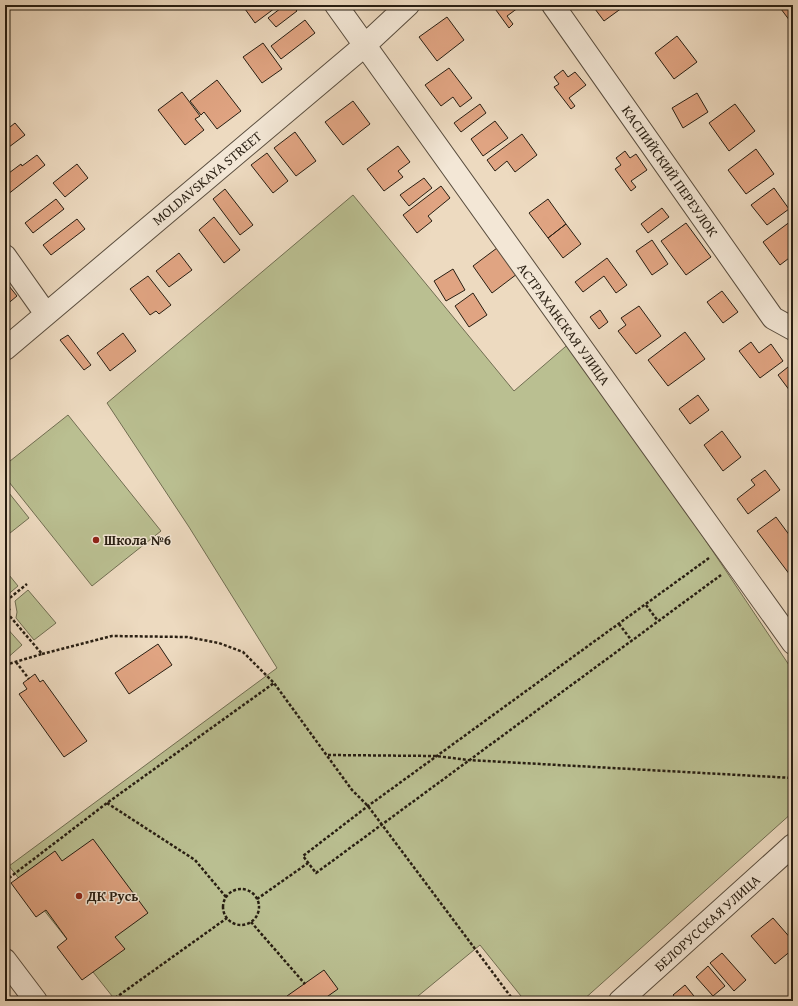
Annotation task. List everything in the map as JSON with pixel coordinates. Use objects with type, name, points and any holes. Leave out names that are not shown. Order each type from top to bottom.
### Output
[{"type":"street","name":"АСТРАХАНСКАЯ УЛИЦА","points":[[336,5],[793,643]]},
{"type":"street","name":"MOLDAVSKAYA STREET","points":[[5,349],[364,46],[408,5]]},
{"type":"street","name":"КАСПИЙСКИЙ ПЕРЕУЛОК","points":[[553,5],[773,318],[793,329]]},
{"type":"street","points":[[5,256],[46,314]]},
{"type":"street","name":"БЕЛОРУССКАЯ УЛИЦА","points":[[620,1001],[793,844]]},
{"type":"street","points":[[5,960],[36,1001]]},
{"type":"path","points":[[730,556],[658,621],[632,641],[316,873],[308,863],[303,856],[436,756],[646,605],[730,556]]},
{"type":"path","points":[[5,617],[10,608],[6,601],[26,584]]},
{"type":"path","points":[[646,605],[658,621]]},
{"type":"path","points":[[8,614],[42,654]]},
{"type":"path","points":[[619,624],[632,641]]},
{"type":"path","points":[[5,665],[112,636],[187,637],[219,643],[243,652],[274,683],[328,755],[352,790],[368,806],[382,824],[514,1001]]},
{"type":"path","points":[[16,662],[28,679]]},
{"type":"path","points":[[5,881],[107,803],[274,683]]},
{"type":"path","points":[[328,755],[436,756],[468,760],[793,778]]},
{"type":"path","points":[[107,803],[195,860],[226,897]]},
{"type":"path","points":[[257,899],[308,863]]},
{"type":"path","points":[[245,889],[257,899],[259,909],[257,914],[251,922],[246,924],[236,924],[227,918],[222,906],[226,897],[234,890],[245,889]]},
{"type":"path","points":[[111,1001],[227,918]]},
{"type":"path","points":[[251,922],[305,984]]},
{"type":"green space","points":[[353,195],[514,391],[572,341],[793,671],[793,812],[582,1001],[525,1001],[480,945],[412,1001],[116,1001],[9,866],[277,668],[189,527],[107,403]]},
{"type":"green space","points":[[68,415],[161,531],[92,586],[5,477],[5,465]]},
{"type":"green space","points":[[5,488],[29,518],[5,537]]},
{"type":"green space","points":[[5,570],[18,586],[5,597]]},
{"type":"green space","points":[[28,590],[56,623],[34,640],[16,618],[17,612],[15,601]]},
{"type":"green space","points":[[5,626],[22,645],[5,660]]},
{"type":"building","points":[[250,5],[279,5],[255,23],[245,9]]},
{"type":"building","points":[[285,5],[292,5],[297,11],[276,27],[268,18]]},
{"type":"building","points":[[522,5],[507,16],[513,24],[509,28],[493,6]]},
{"type":"building","points":[[592,5],[626,5],[604,21]]},
{"type":"building","points":[[778,5],[793,5],[793,25]]},
{"type":"building","points":[[447,17],[464,40],[437,61],[419,37]]},
{"type":"building","points":[[305,20],[315,33],[281,59],[271,46]]},
{"type":"building","points":[[677,36],[697,62],[674,79],[655,53]]},
{"type":"building","points":[[263,43],[282,69],[262,83],[243,57]]},
{"type":"building","points":[[449,68],[472,98],[460,107],[453,97],[441,106],[425,85]]},
{"type":"building","points":[[563,70],[568,77],[575,72],[586,85],[569,98],[575,106],[571,109],[554,87],[559,84],[554,77]]},
{"type":"building","points":[[217,80],[241,111],[217,129],[204,112],[201,115],[190,101]]},
{"type":"building","points":[[182,92],[200,116],[195,119],[204,130],[185,145],[158,110]]},
{"type":"building","points":[[697,93],[708,112],[683,128],[672,108]]},
{"type":"building","points":[[353,101],[370,124],[343,145],[325,122]]},
{"type":"building","points":[[480,104],[486,113],[461,132],[454,123]]},
{"type":"building","points":[[735,104],[755,131],[729,151],[709,123]]},
{"type":"building","points":[[495,121],[508,138],[483,156],[471,139]]},
{"type":"building","points":[[15,123],[25,135],[5,150],[5,131]]},
{"type":"building","points":[[295,132],[316,161],[296,176],[274,148]]},
{"type":"building","points":[[522,134],[537,155],[515,172],[507,161],[495,171],[487,160]]},
{"type":"building","points":[[398,146],[410,162],[398,171],[403,177],[384,191],[367,169]]},
{"type":"building","points":[[756,149],[774,174],[746,194],[728,170]]},
{"type":"building","points":[[625,151],[630,158],[636,154],[647,170],[631,181],[636,187],[631,191],[615,169],[621,165],[616,158]]},
{"type":"building","points":[[267,153],[288,181],[273,193],[251,165]]},
{"type":"building","points":[[37,155],[45,165],[7,195],[5,192],[5,176],[21,164],[22,166]]},
{"type":"building","points":[[77,164],[88,178],[65,197],[53,183]]},
{"type":"building","points":[[424,178],[432,188],[409,206],[400,195]]},
{"type":"building","points":[[441,186],[450,198],[428,216],[432,221],[417,233],[403,215]]},
{"type":"building","points":[[774,188],[789,209],[767,225],[751,205]]},
{"type":"building","points":[[225,189],[253,225],[240,235],[213,199]]},
{"type":"building","points":[[56,199],[64,209],[33,233],[25,223]]},
{"type":"building","points":[[548,199],[566,224],[548,238],[529,213]]},
{"type":"building","points":[[662,208],[669,217],[648,233],[641,224]]},
{"type":"building","points":[[214,217],[240,250],[224,263],[199,230]]},
{"type":"building","points":[[77,219],[85,229],[51,255],[43,245]]},
{"type":"building","points":[[791,221],[793,223],[793,255],[780,265],[763,242]]},
{"type":"building","points":[[686,223],[711,257],[686,275],[661,241]]},
{"type":"building","points":[[566,224],[581,244],[563,258],[548,238]]},
{"type":"building","points":[[652,240],[668,264],[652,275],[636,251]]},
{"type":"building","points":[[497,248],[517,274],[492,293],[473,266]]},
{"type":"building","points":[[179,253],[192,270],[169,287],[156,271]]},
{"type":"building","points":[[607,258],[627,285],[616,293],[604,276],[583,292],[575,282]]},
{"type":"building","points":[[453,269],[465,290],[446,301],[434,281]]},
{"type":"building","points":[[148,276],[171,305],[159,314],[156,311],[150,315],[130,289]]},
{"type":"building","points":[[5,281],[17,296],[5,306]]},
{"type":"building","points":[[722,291],[738,312],[723,323],[707,302]]},
{"type":"building","points":[[473,293],[487,315],[469,327],[455,306]]},
{"type":"building","points":[[639,306],[661,336],[636,354],[618,331],[626,325],[621,318]]},
{"type":"building","points":[[600,310],[608,322],[599,329],[590,317]]},
{"type":"building","points":[[685,332],[705,359],[668,386],[648,360]]},
{"type":"building","points":[[123,333],[136,351],[110,371],[97,353]]},
{"type":"building","points":[[68,335],[91,365],[84,370],[60,340]]},
{"type":"building","points":[[751,342],[759,353],[771,344],[783,361],[760,378],[739,351]]},
{"type":"building","points":[[793,363],[793,395],[778,375]]},
{"type":"building","points":[[698,395],[709,410],[690,424],[679,409]]},
{"type":"building","points":[[722,431],[741,457],[723,471],[704,445]]},
{"type":"building","points":[[765,470],[780,490],[748,514],[737,499],[755,485],[751,480]]},
{"type":"building","points":[[776,517],[793,540],[793,579],[757,531]]},
{"type":"building","points":[[158,644],[172,665],[129,694],[115,673]]},
{"type":"building","points":[[35,674],[40,682],[43,680],[87,741],[64,757],[19,694],[27,689],[23,683]]},
{"type":"building","name":"ДК Русь","points":[[93,839],[148,913],[115,937],[125,949],[82,980],[57,947],[67,939],[46,910],[36,917],[11,883],[55,851],[62,861]]},
{"type":"building","points":[[773,918],[793,941],[793,949],[775,964],[751,936]]},
{"type":"building","points":[[722,953],[746,980],[734,991],[710,963]]},
{"type":"building","points":[[708,966],[725,986],[713,996],[696,977]]},
{"type":"building","points":[[324,970],[338,989],[321,1001],[290,1001],[287,996]]},
{"type":"building","points":[[685,985],[698,1001],[678,1001],[673,995]]},
{"type":"place","name":"Школа №6","points":[[96,540]]},
{"type":"place","name":"ДК Русь","points":[[79,896]]}]
